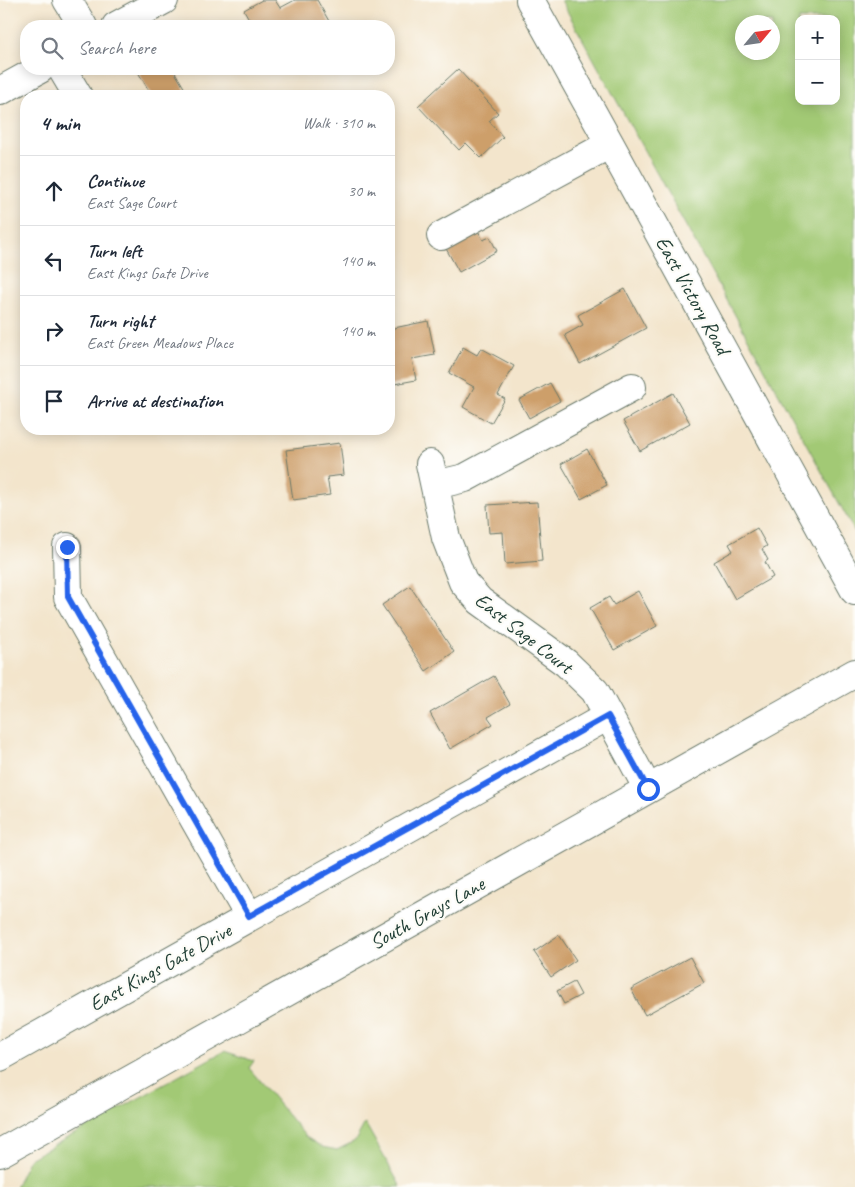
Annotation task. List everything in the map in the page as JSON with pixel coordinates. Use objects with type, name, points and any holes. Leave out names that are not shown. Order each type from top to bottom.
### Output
[{"type":"street","points":[[67,0],[79,20]]},
{"type":"street","points":[[127,20],[164,0]]},
{"type":"street","name":"East Victory Road","points":[[530,0],[855,591]]},
{"type":"street","points":[[0,91],[29,75]]},
{"type":"street","points":[[66,75],[74,90]]},
{"type":"street","points":[[441,236],[610,144]]},
{"type":"street","name":"East Sage Court","points":[[632,387],[465,478],[432,474],[446,538],[463,582],[480,601],[566,663],[595,691],[648,789]]},
{"type":"street","points":[[67,547],[68,597],[249,916]]},
{"type":"street","name":"South Grays Lane","points":[[0,1153],[855,673]]},
{"type":"street","name":"East Kings Gate Drive","points":[[0,1057],[608,716]]},
{"type":"green space","points":[[561,0],[855,0],[855,532]]},
{"type":"green space","points":[[224,1051],[254,1061],[249,1068],[306,1137],[322,1147],[337,1150],[355,1141],[365,1123],[401,1187],[15,1187],[29,1159]]},
{"type":"building","points":[[262,0],[275,0],[280,8],[295,0],[317,0],[328,20],[250,20],[244,10]]},
{"type":"building","points":[[458,69],[498,113],[489,121],[503,137],[481,158],[466,143],[459,150],[418,106]]},
{"type":"building","points":[[140,75],[177,75],[185,90],[148,90]]},
{"type":"building","points":[[476,227],[483,240],[490,237],[497,251],[459,272],[444,245]]},
{"type":"building","points":[[625,289],[646,328],[580,364],[565,335],[583,325],[578,315]]},
{"type":"building","points":[[428,321],[435,355],[412,359],[416,380],[395,384],[395,328]]},
{"type":"building","points":[[463,347],[477,355],[481,348],[514,366],[498,395],[505,399],[491,423],[463,407],[474,387],[449,373]]},
{"type":"building","points":[[550,383],[560,401],[529,418],[519,400]]},
{"type":"building","points":[[673,393],[690,423],[640,451],[623,421]]},
{"type":"building","points":[[340,443],[344,475],[327,477],[330,495],[293,500],[286,450]]},
{"type":"building","points":[[587,449],[607,485],[581,499],[561,464]]},
{"type":"building","points":[[537,502],[542,561],[505,564],[503,532],[489,533],[487,505]]},
{"type":"building","points":[[757,528],[767,546],[762,549],[768,560],[765,562],[773,577],[735,599],[714,562],[733,551],[729,544]]},
{"type":"building","points":[[410,586],[454,652],[426,671],[382,605]]},
{"type":"building","points":[[638,591],[657,626],[614,650],[590,608],[609,597],[614,605]]},
{"type":"building","points":[[494,676],[510,704],[488,717],[493,724],[450,749],[430,713]]},
{"type":"building","points":[[559,935],[576,960],[551,977],[534,952]]},
{"type":"building","points":[[690,957],[704,983],[645,1015],[631,989]]},
{"type":"building","points":[[574,982],[581,995],[564,1004],[557,991]]},
{"type":"route","points":[[67,547],[68,597],[249,916],[608,716],[648,789]]}]
